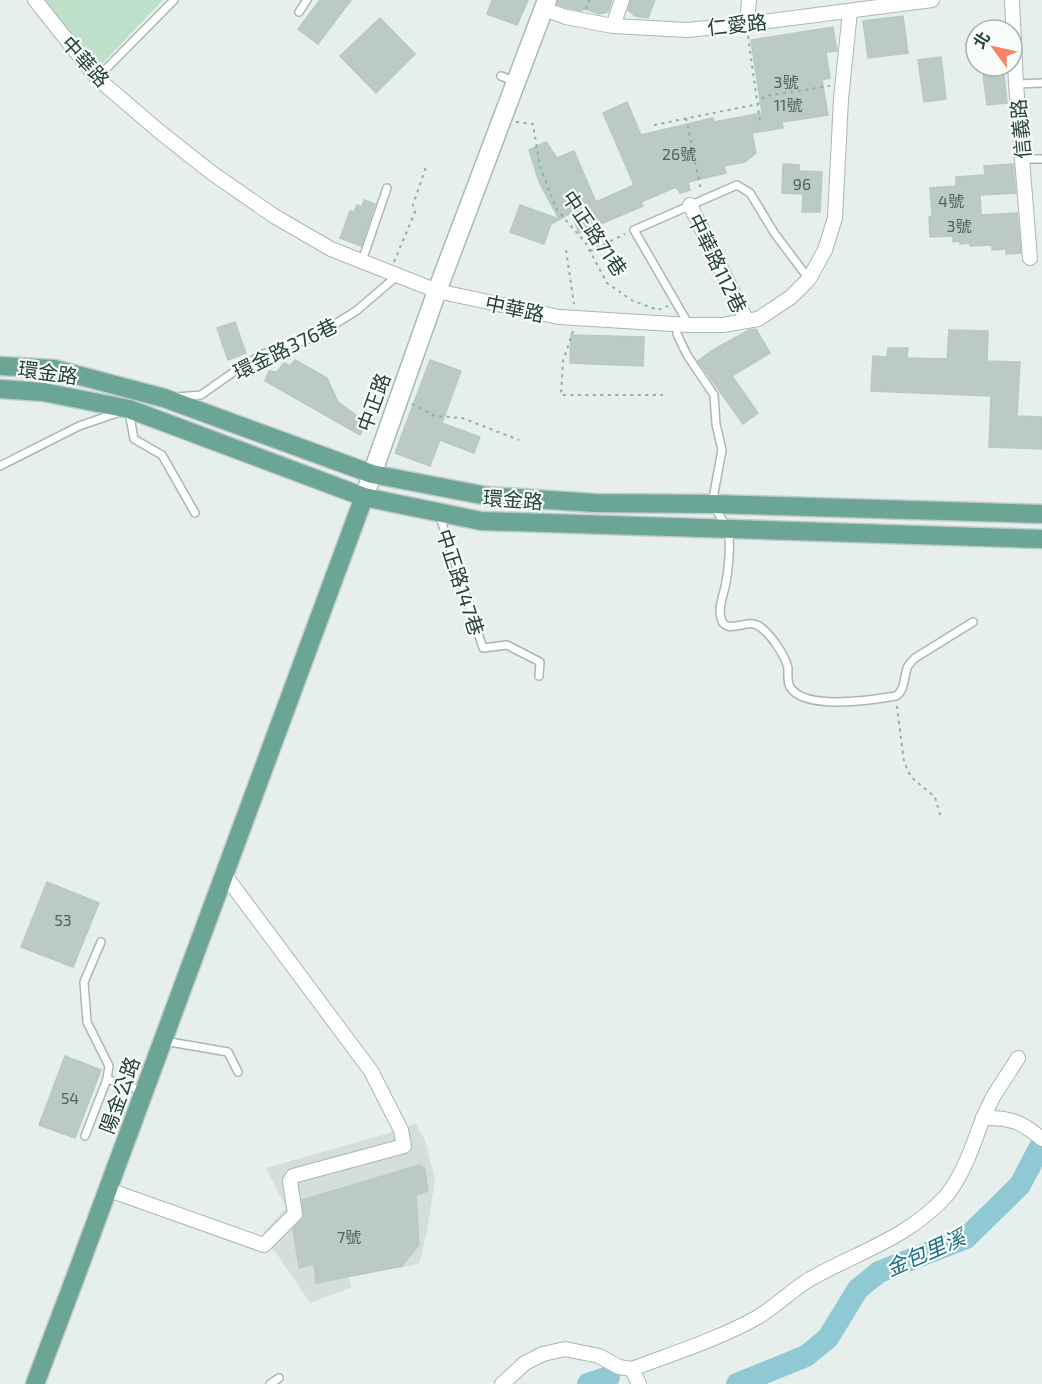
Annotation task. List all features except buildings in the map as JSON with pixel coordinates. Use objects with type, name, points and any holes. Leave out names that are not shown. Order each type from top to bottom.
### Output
[{"type":"main road","name":"環金路","points":[[0,366],[54,369],[164,398],[372,474],[487,496],[595,503],[712,504],[1042,514]]},
{"type":"main road","name":"環金路","points":[[0,389],[43,392],[133,407],[364,496],[481,521],[1042,539]]},
{"type":"main road","name":"中正路","points":[[244,820],[364,496]]},
{"type":"main road","name":"陽金公路","points":[[35,1384],[109,1190],[244,820]]},
{"type":"street","name":"中華路","points":[[35,0],[98,78],[160,132],[212,173],[274,216],[331,249],[437,291],[559,316],[683,325],[723,325],[758,319],[791,297],[809,279],[825,250],[835,218],[842,85],[850,11]]},
{"type":"street","points":[[613,26],[622,0]]},
{"type":"street","points":[[747,24],[749,0]]},
{"type":"street","name":"仁愛路","points":[[545,4],[566,17],[613,26],[687,30],[932,0]]},
{"type":"street","name":"信義路","points":[[1012,0],[1016,84],[1030,258]]},
{"type":"street","name":"中正路","points":[[364,496],[501,119],[508,79],[545,4]]},
{"type":"street","name":"中華路112巷","points":[[697,203],[747,321]]},
{"type":"street","points":[[109,1190],[264,1245],[295,1214],[290,1181],[293,1176],[404,1146],[400,1130],[372,1071],[224,874]]},
{"type":"street","points":[[502,1384],[525,1363],[543,1354],[565,1349],[599,1356],[619,1367],[632,1369],[733,1330],[761,1315],[810,1280],[902,1233],[946,1196],[958,1178],[993,1097],[1018,1058]]},
{"type":"street","points":[[983,1118],[999,1117],[1022,1123],[1039,1137]]},
{"type":"street","points":[[632,1369],[639,1384]]},
{"type":"lane","points":[[98,78],[174,0]]},
{"type":"lane","points":[[299,12],[307,0]]},
{"type":"lane","points":[[1016,84],[1042,83]]},
{"type":"lane","points":[[1022,159],[1042,159]]},
{"type":"lane","points":[[809,279],[775,234],[750,193],[737,185],[634,230],[676,302],[683,325],[677,334],[687,355],[714,394],[716,424],[722,450],[712,504],[728,529],[729,552],[720,614],[722,621],[725,625],[733,627],[748,623],[756,624],[769,634],[784,657],[790,687],[807,699],[833,702],[896,696],[900,693],[908,666],[915,658],[973,622]]},
{"type":"lane","points":[[362,261],[387,188]]},
{"type":"lane","name":"環金路376巷","points":[[146,403],[164,398],[201,395],[235,370],[263,354],[314,337],[356,311],[393,274]]},
{"type":"lane","points":[[0,466],[80,426],[133,407],[134,439],[162,455],[195,513]]},
{"type":"lane","name":"中正路147巷","points":[[438,512],[483,648],[507,645],[540,662],[539,676]]},
{"type":"lane","points":[[85,1136],[107,1079],[109,1066],[87,1022],[84,982],[101,942]]},
{"type":"lane","points":[[163,1041],[228,1052],[238,1072]]},
{"type":"lane","points":[[107,1079],[144,1092]]},
{"type":"lane","points":[[270,1384],[279,1378]]},
{"type":"path","points":[[747,24],[760,122]]},
{"type":"path","points":[[654,125],[758,104],[765,96],[842,85]]},
{"type":"path","points":[[687,118],[697,203]]},
{"type":"path","name":"中正路71巷","points":[[501,119],[532,124],[540,167],[557,210],[585,242],[608,283],[633,302],[658,310],[676,302]]},
{"type":"path","points":[[393,274],[415,212],[413,205],[428,164]]},
{"type":"path","points":[[590,251],[634,230]]},
{"type":"path","points":[[566,250],[575,318],[563,361],[561,395],[663,395]]},
{"type":"path","points":[[399,397],[435,416],[462,418],[519,440]]},
{"type":"path","points":[[896,696],[904,762],[910,777],[935,797],[940,818]]},
{"type":"shaded area","points":[[415,1123],[425,1140],[435,1180],[419,1264],[348,1277],[352,1287],[310,1303],[264,1232],[286,1208],[266,1168],[400,1130]]},
{"type":"green space","points":[[43,0],[163,0],[97,69]]},
{"type":"waterway","name":"金包里溪","points":[[737,1384],[806,1356],[828,1338],[858,1289],[879,1272],[966,1238],[1020,1185],[1042,1143]]},
{"type":"waterway","name":"金包里溪","points":[[588,1384],[609,1377]]}]
